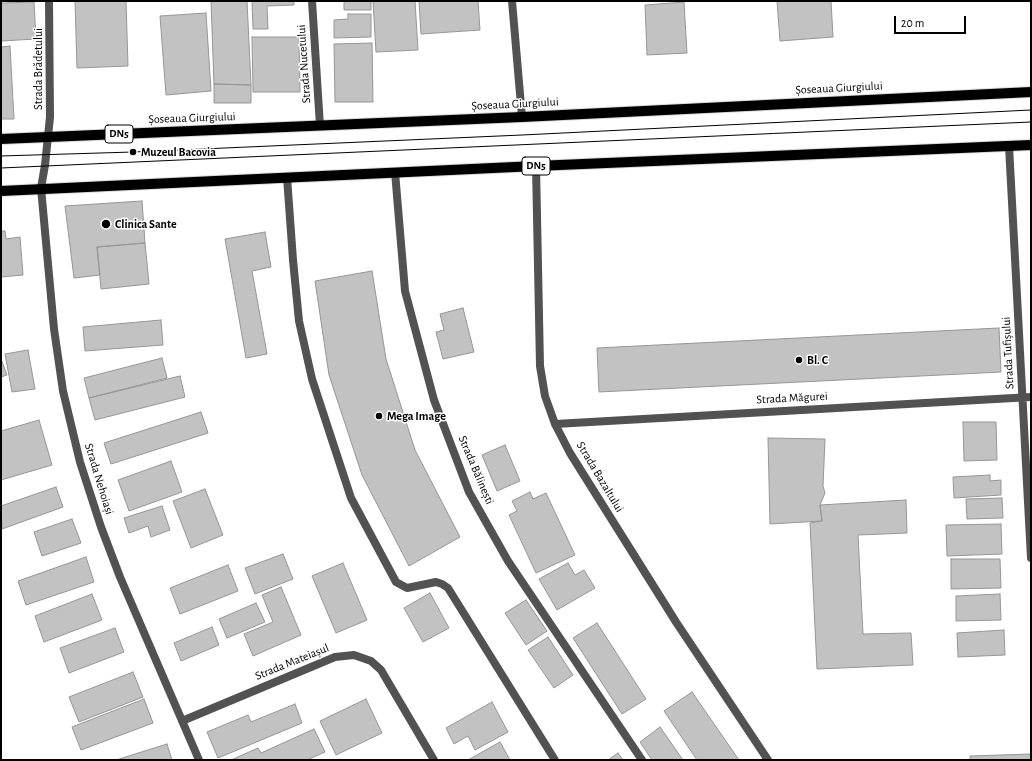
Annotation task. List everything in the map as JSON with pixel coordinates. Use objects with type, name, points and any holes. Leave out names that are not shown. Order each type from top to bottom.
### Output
[{"type":"main road","name":"Șoseaua Giurgiului","points":[[1,139],[522,117],[1031,92]]},
{"type":"main road","name":"DN5","points":[[1,191],[395,172],[1031,145]]},
{"type":"street","name":"Strada Brădetului","points":[[41,188],[50,117],[50,1]]},
{"type":"street","name":"Strada Nucetului","points":[[312,1],[320,126]]},
{"type":"street","points":[[512,1],[522,117]]},
{"type":"street","name":"Strada Tufișului","points":[[1009,146],[1027,398],[1031,558]]},
{"type":"street","name":"Strada Bazaltului","points":[[536,166],[540,366],[545,396],[555,424],[570,453],[676,622],[768,760]]},
{"type":"street","name":"Strada Bălinești","points":[[395,172],[405,291],[434,400],[470,492],[508,561],[642,760]]},
{"type":"street","points":[[287,177],[299,321],[312,379],[351,498],[396,582],[408,588],[436,582],[448,588],[555,760]]},
{"type":"street","name":"Strada Nehoiași","points":[[41,188],[54,329],[64,391],[80,462],[101,527],[120,577],[199,760]]},
{"type":"street","name":"Strada Măgurei","points":[[555,424],[1027,398]]},
{"type":"street","name":"Strada Mateiașul","points":[[182,721],[334,657],[354,655],[371,661],[381,670],[434,760]]},
{"type":"building","points":[[75,1],[126,1],[128,66],[77,68]]},
{"type":"building","points":[[211,1],[247,1],[251,85],[214,84]]},
{"type":"building","points":[[252,1],[294,1],[294,5],[267,6],[268,29],[253,29]]},
{"type":"building","points":[[344,1],[371,1],[371,10],[344,10]]},
{"type":"building","points":[[373,1],[415,1],[418,50],[376,52]]},
{"type":"building","points":[[419,1],[478,1],[480,30],[421,34]]},
{"type":"building","points":[[777,1],[831,1],[833,37],[780,41]]},
{"type":"building","points":[[34,2],[36,39],[1,41],[1,3]]},
{"type":"building","points":[[684,2],[687,53],[647,55],[645,5]]},
{"type":"building","points":[[206,13],[211,91],[166,95],[160,16]]},
{"type":"building","points":[[348,14],[371,14],[371,37],[334,38],[334,20],[348,19]]},
{"type":"building","points":[[252,37],[299,37],[300,92],[253,92]]},
{"type":"building","points":[[372,43],[373,102],[335,102],[334,44]]},
{"type":"building","points":[[10,46],[14,119],[1,119],[1,47]]},
{"type":"building","points":[[214,84],[251,85],[251,103],[214,103]]},
{"type":"building","name":"Clinica Sante","points":[[142,201],[145,243],[97,247],[100,275],[74,278],[65,206]]},
{"type":"building","points":[[1,231],[5,231],[6,239],[20,237],[23,275],[1,277]]},
{"type":"building","points":[[265,232],[271,267],[252,271],[267,354],[246,358],[225,239]]},
{"type":"building","points":[[145,243],[149,284],[101,289],[97,247]]},
{"type":"building","points":[[372,271],[386,359],[415,450],[460,537],[409,566],[362,475],[329,375],[315,281]]},
{"type":"building","points":[[463,308],[474,352],[443,359],[436,332],[444,330],[440,314]]},
{"type":"building","points":[[161,320],[163,345],[85,351],[83,327]]},
{"type":"building","name":"Bl. C","points":[[999,328],[1001,372],[599,392],[597,348]]},
{"type":"building","points":[[28,350],[35,389],[12,392],[5,354]]},
{"type":"building","points":[[162,358],[167,378],[89,398],[84,378]]},
{"type":"building","points":[[1,359],[7,375],[1,377]]},
{"type":"building","points":[[180,376],[185,397],[95,420],[89,398]]},
{"type":"building","points":[[201,412],[208,433],[111,464],[104,443]]},
{"type":"building","points":[[39,420],[52,465],[1,480],[1,431]]},
{"type":"building","points":[[963,422],[996,422],[997,460],[964,461]]},
{"type":"building","points":[[768,438],[825,439],[823,486],[825,493],[820,505],[822,521],[770,524]]},
{"type":"building","points":[[505,445],[520,481],[497,491],[482,455]]},
{"type":"building","points":[[171,461],[182,492],[129,511],[118,480]]},
{"type":"building","points":[[990,475],[990,481],[1001,480],[1001,495],[954,498],[953,477]]},
{"type":"building","points":[[56,487],[63,507],[2,529],[1,506]]},
{"type":"building","points":[[205,489],[223,535],[191,548],[173,501]]},
{"type":"building","points":[[530,492],[533,499],[546,493],[575,555],[536,573],[509,515],[517,511],[512,501]]},
{"type":"building","points":[[1002,498],[1003,518],[967,519],[966,499]]},
{"type":"building","points":[[906,500],[907,533],[858,535],[863,634],[911,633],[913,665],[817,669],[810,523],[822,521],[820,505]]},
{"type":"building","points":[[162,506],[170,530],[151,537],[148,526],[129,533],[124,518]]},
{"type":"building","points":[[72,519],[81,543],[42,556],[34,532]]},
{"type":"building","points":[[1001,524],[1002,554],[947,556],[946,525]]},
{"type":"building","points":[[283,554],[293,579],[255,594],[245,568]]},
{"type":"building","points":[[86,557],[94,582],[26,605],[18,581]]},
{"type":"building","points":[[951,559],[1000,559],[1001,588],[951,589]]},
{"type":"building","points":[[343,563],[367,620],[336,633],[312,576]]},
{"type":"building","points":[[568,563],[575,575],[584,570],[595,588],[557,610],[539,579]]},
{"type":"building","points":[[228,565],[238,591],[180,614],[170,588]]},
{"type":"building","points":[[281,587],[301,635],[253,656],[244,634],[273,622],[262,595]]},
{"type":"building","points":[[430,593],[449,628],[423,642],[404,608]]},
{"type":"building","points":[[92,594],[102,620],[44,642],[35,616]]},
{"type":"building","points":[[1000,594],[1001,620],[956,621],[956,596]]},
{"type":"building","points":[[526,600],[547,631],[526,645],[505,613]]},
{"type":"building","points":[[256,603],[265,622],[227,638],[219,619]]},
{"type":"building","points":[[597,623],[646,699],[622,714],[573,638]]},
{"type":"building","points":[[212,627],[219,645],[181,661],[174,643]]},
{"type":"building","points":[[115,628],[124,652],[69,673],[60,648]]},
{"type":"building","points":[[1004,630],[1005,655],[958,657],[957,633]]},
{"type":"building","points":[[548,637],[573,675],[554,688],[528,650]]},
{"type":"building","points":[[133,672],[143,697],[79,722],[69,697]]},
{"type":"building","points":[[692,692],[739,760],[697,760],[664,711]]},
{"type":"building","points":[[144,699],[153,723],[81,750],[72,727]]},
{"type":"building","points":[[366,699],[382,733],[336,755],[320,721]]},
{"type":"building","points":[[492,702],[508,732],[475,750],[468,736],[454,744],[446,728]]},
{"type":"building","points":[[295,704],[302,723],[218,758],[207,732],[248,715],[251,722]]},
{"type":"building","points":[[660,727],[683,760],[652,760],[640,742]]},
{"type":"building","points":[[314,729],[325,752],[307,760],[231,760],[258,748],[261,753]]},
{"type":"building","points":[[500,742],[510,760],[468,760]]},
{"type":"building","points":[[167,744],[172,760],[116,760]]},
{"type":"building","points":[[618,753],[623,760],[608,760]]},
{"type":"building","points":[[1031,754],[1031,760],[970,760],[970,756]]},
{"type":"tram line","points":[[1,156],[133,152],[522,135],[1031,110]]},
{"type":"tram line","points":[[1,168],[1031,122]]},
{"type":"place","name":"Muzeul Bacovia","points":[[133,152]]},
{"type":"place","name":"Clinica Sante","points":[[106,224]]},
{"type":"place","name":"Bl. C","points":[[799,360]]},
{"type":"place","name":"Mega Image","points":[[379,416]]}]
